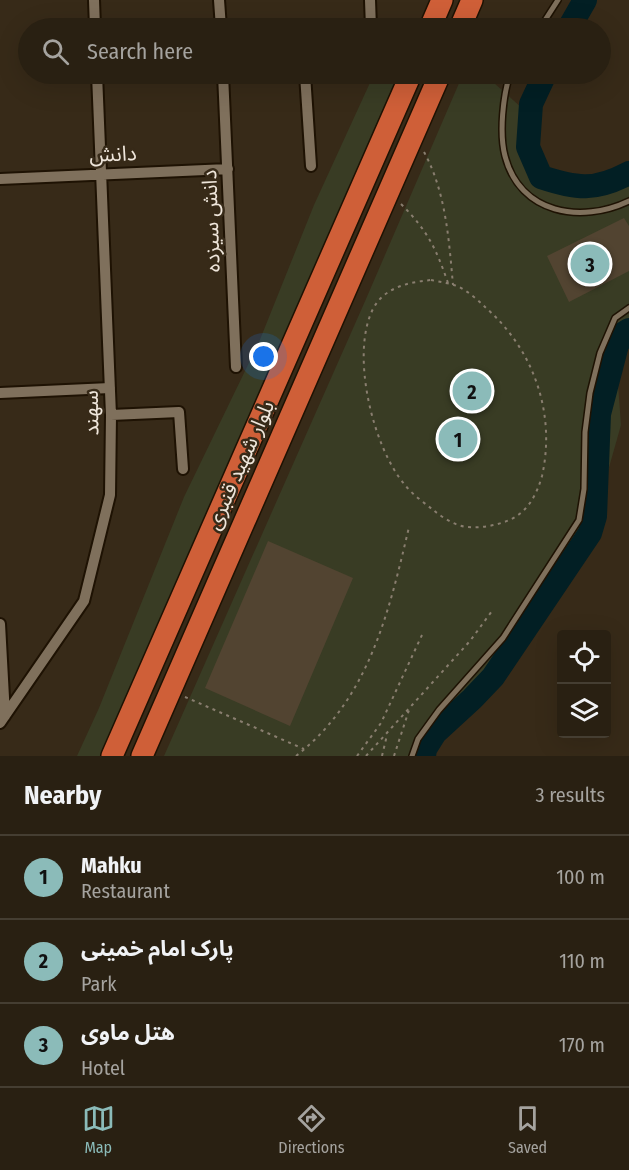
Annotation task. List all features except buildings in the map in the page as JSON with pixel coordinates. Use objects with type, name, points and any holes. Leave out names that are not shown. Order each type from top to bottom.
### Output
[{"type":"highway","points":[[434,18],[442,0]]},
{"type":"highway","points":[[464,18],[472,0]]},
{"type":"highway","name":"بلوار شهید قنبری","points":[[112,756],[407,84]]},
{"type":"highway","name":"بلوار شهید قنبری","points":[[142,756],[436,84]]},
{"type":"highway","points":[[176,612],[201,623]]},
{"type":"street","points":[[94,0],[95,18]]},
{"type":"street","points":[[219,0],[220,18]]},
{"type":"street","points":[[370,0],[371,18]]},
{"type":"street","name":"سهند","points":[[2,719],[84,601],[110,495],[111,415],[97,84]]},
{"type":"street","name":"دانش سیزده","points":[[224,84],[236,367]]},
{"type":"street","points":[[306,84],[311,166]]},
{"type":"street","name":"دانش","points":[[0,178],[228,169]]},
{"type":"street","points":[[0,393],[110,388]]},
{"type":"street","points":[[111,415],[179,412],[183,468]]},
{"type":"street","points":[[0,624],[2,719]]},
{"type":"lane","points":[[546,18],[558,0]]},
{"type":"lane","points":[[508,84],[502,120],[505,156],[518,184],[531,197],[547,207],[584,214],[602,211],[629,201]]},
{"type":"lane","points":[[412,756],[418,739],[440,710],[503,638],[579,520],[584,489],[585,432],[590,393],[600,353],[615,318],[629,308]]},
{"type":"path","points":[[412,139],[430,164],[440,198],[447,230],[451,285]]},
{"type":"path","points":[[399,202],[420,223],[451,285]]},
{"type":"path","points":[[431,280],[451,285],[473,296],[496,316],[528,361],[543,397],[546,424],[545,460],[538,492],[525,510],[510,520],[494,525],[467,527],[445,519],[405,485],[386,454],[372,417],[365,379],[364,354],[367,327],[374,307],[388,293],[406,283],[431,280]]},
{"type":"path","points":[[296,756],[328,725],[356,688],[393,598],[409,527]]},
{"type":"path","points":[[366,756],[471,641],[492,611]]},
{"type":"path","points":[[357,756],[381,723],[422,635]]},
{"type":"path","points":[[171,691],[304,749]]},
{"type":"path","points":[[394,756],[410,708]]},
{"type":"path","points":[[382,756],[388,732]]},
{"type":"green space","points":[[369,84],[394,84],[102,756],[77,756],[99,708],[184,497],[259,342],[314,205]]},
{"type":"green space","points":[[459,84],[495,84],[523,109],[529,174],[585,197],[629,181],[629,344],[616,357],[621,425],[593,524],[479,696],[423,748],[424,756],[164,756]]},
{"type":"waterway","points":[[575,18],[585,0]]},
{"type":"waterway","points":[[540,84],[531,104],[528,147],[541,177],[565,184],[586,186],[606,183],[629,173]]},
{"type":"waterway","points":[[424,756],[425,749],[435,733],[493,677],[590,533],[595,516],[599,414],[617,345],[624,333],[629,330]]},
{"type":"place","name":"هتل ماوی","points":[[590,264]]},
{"type":"place","name":"پارک امام خمینی","points":[[472,391]]},
{"type":"place","name":"Mahku","points":[[458,439]]}]
